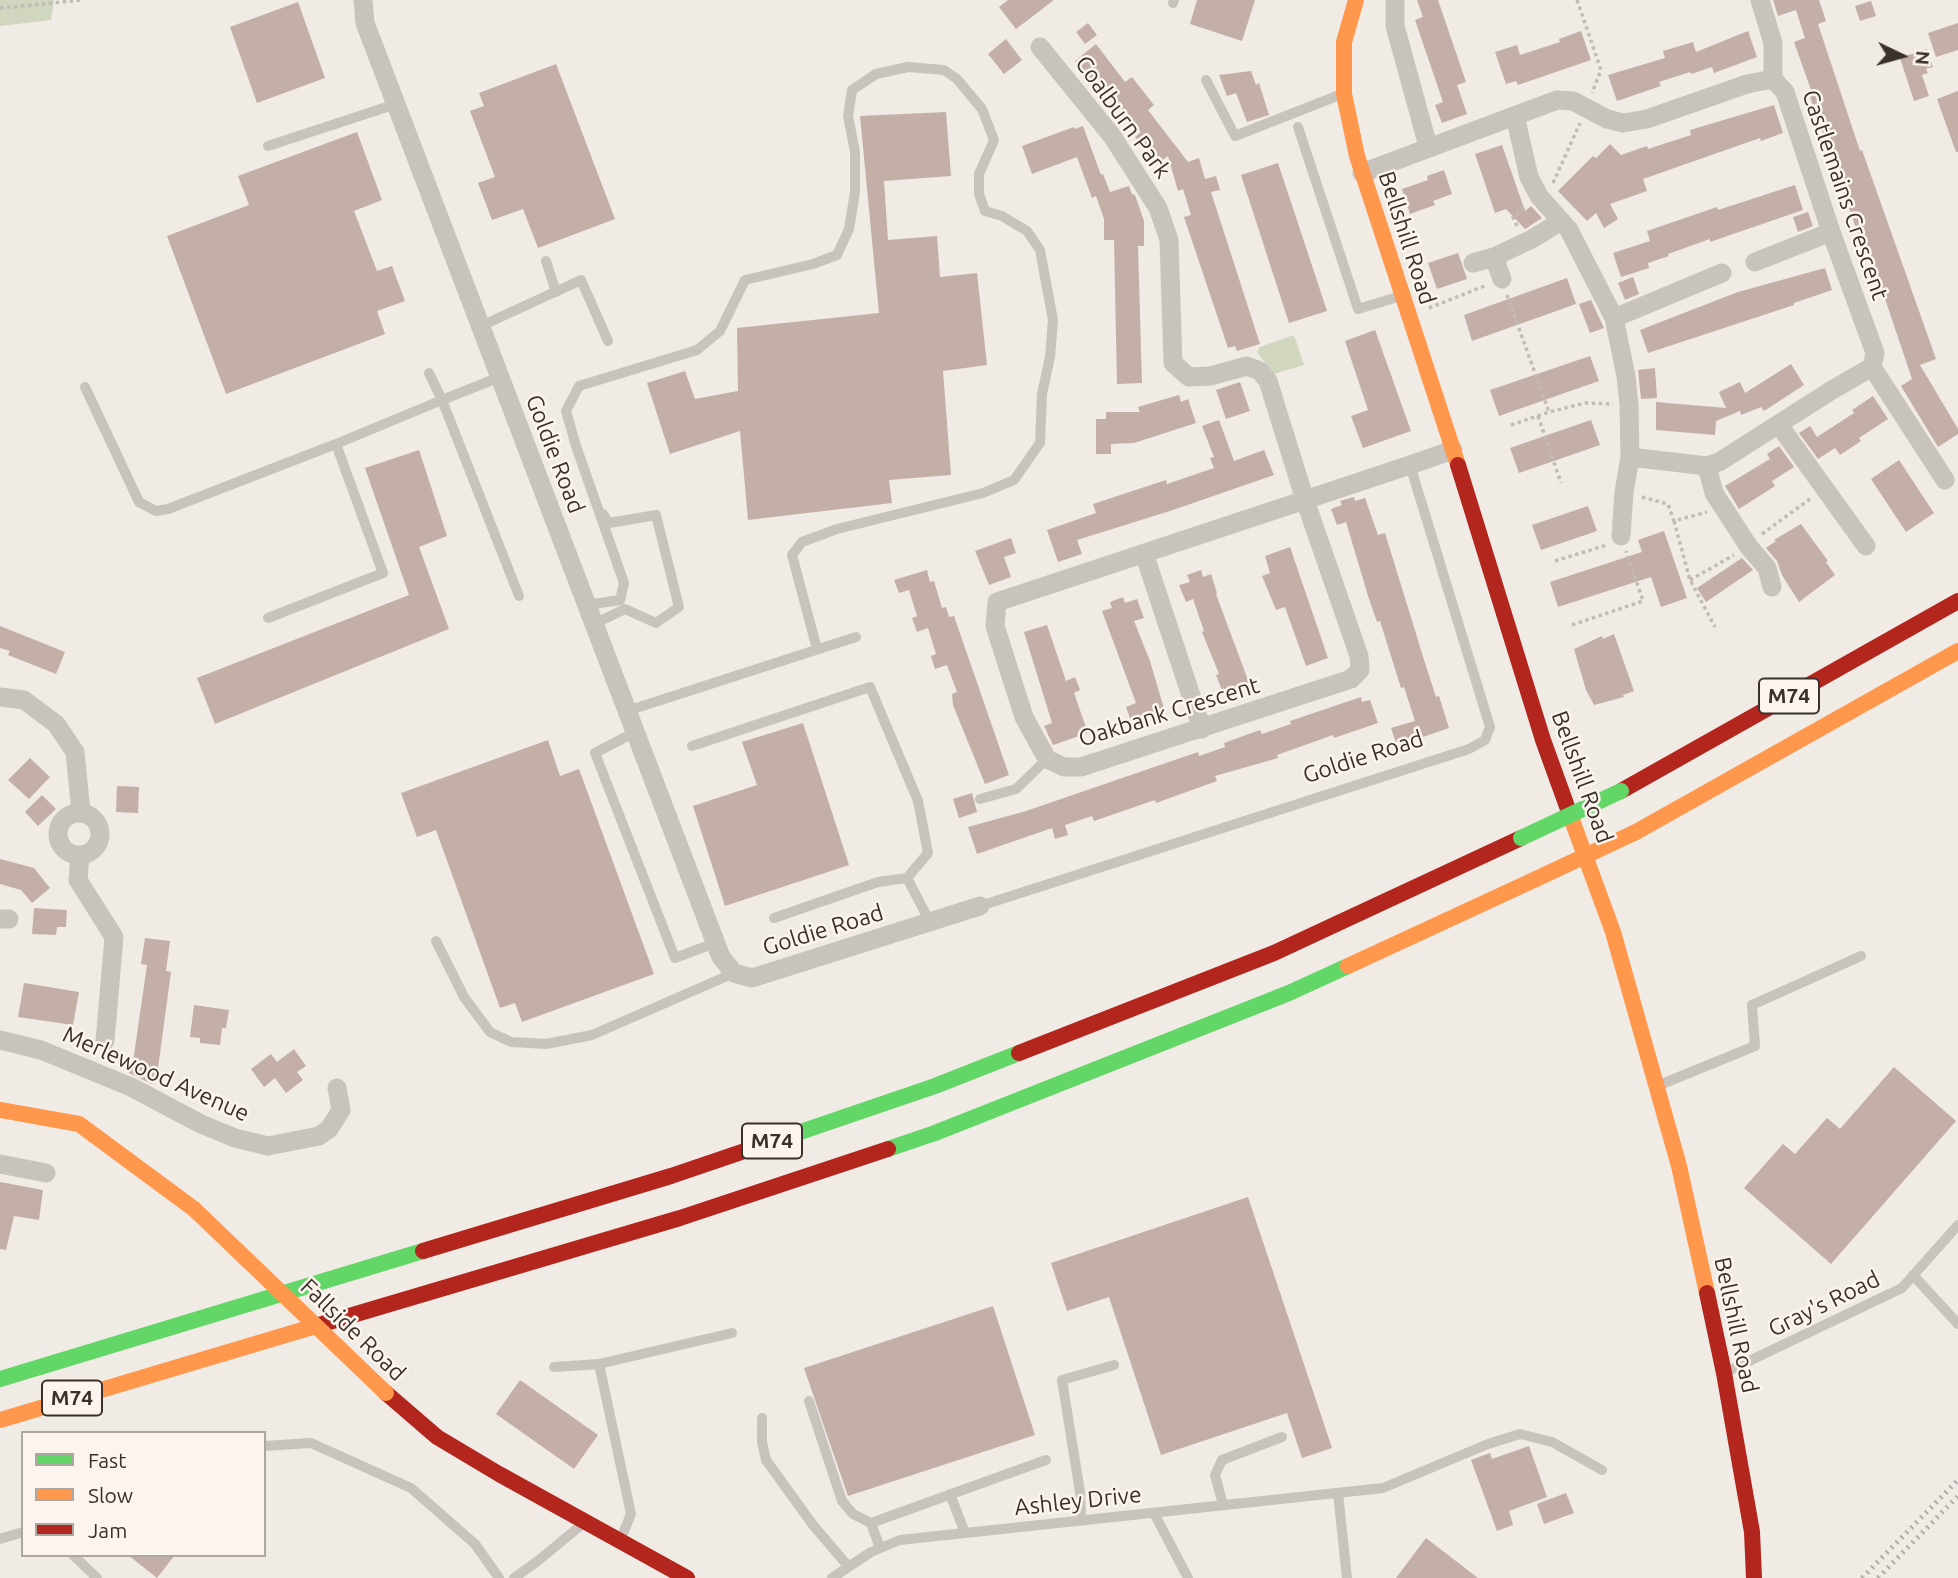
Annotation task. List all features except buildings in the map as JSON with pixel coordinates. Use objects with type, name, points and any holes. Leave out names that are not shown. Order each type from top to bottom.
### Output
[{"type":"main road","name":"Bellshill Road","points":[[1356,0],[1344,42],[1344,94],[1362,173],[1453,450],[1543,740],[1614,932],[1679,1166],[1724,1373],[1752,1532],[1754,1578]]},
{"type":"main road","name":"M74","points":[[0,1379],[671,1176],[935,1086],[1274,953],[1621,791],[1958,601]]},
{"type":"main road","name":"M74","points":[[0,1420],[680,1218],[936,1133],[1289,993],[1636,832],[1958,652]]},
{"type":"main road","name":"Fallside Road","points":[[0,1110],[79,1124],[194,1209],[386,1393],[437,1437],[687,1578]]},
{"type":"main road","points":[[0,1431],[144,1376]]},
{"type":"street","name":"Goldie Road","points":[[363,0],[365,23],[721,957],[734,973],[752,978],[980,906]]},
{"type":"street","points":[[1395,0],[1395,26],[1428,146]]},
{"type":"street","points":[[1760,0],[1773,43],[1773,79]]},
{"type":"street","name":"Coalburn Park","points":[[1040,47],[1112,136],[1158,208],[1168,240],[1174,363],[1189,377],[1209,376],[1247,366],[1260,371],[1268,381],[1305,500]]},
{"type":"street","name":"Castlemains Crescent","points":[[1362,173],[1428,146],[1557,100],[1573,101],[1587,106],[1606,119],[1623,123],[1647,119],[1747,84],[1773,79],[1785,92],[1875,354],[1872,367]]},
{"type":"street","points":[[1515,116],[1529,177],[1539,196],[1569,230],[1614,318],[1629,405],[1630,457],[1623,492],[1622,538]]},
{"type":"street","points":[[1473,263],[1494,257],[1532,239],[1561,221]]},
{"type":"street","points":[[1755,262],[1831,232]]},
{"type":"street","points":[[1494,257],[1502,279]]},
{"type":"street","points":[[1614,318],[1722,273]]},
{"type":"street","points":[[1630,457],[1707,466],[1719,463],[1872,367],[1945,480]]},
{"type":"street","points":[[1779,425],[1866,546]]},
{"type":"street","points":[[1047,759],[1019,704],[995,626],[997,603],[1453,450]]},
{"type":"street","points":[[1707,466],[1714,493],[1749,547],[1768,568],[1772,587]]},
{"type":"street","name":"Oakbank Crescent","points":[[1047,759],[1064,767],[1081,767],[1351,679],[1360,670],[1359,656],[1305,500]]},
{"type":"street","points":[[1144,553],[1202,729]]},
{"type":"street","points":[[0,697],[24,700],[56,724],[75,752],[81,812]]},
{"type":"street","points":[[81,812],[94,818],[98,824],[100,838],[93,850],[80,855],[67,851],[62,846],[58,833],[68,815],[81,812]]},
{"type":"street","points":[[80,855],[78,880],[114,937],[105,1041]]},
{"type":"street","name":"Merlewood Avenue","points":[[0,1040],[41,1050],[131,1087],[201,1124],[235,1138],[268,1146],[319,1136],[329,1129],[341,1110],[337,1088]]},
{"type":"street","points":[[0,1164],[46,1173]]},
{"type":"lane","points":[[587,605],[620,600],[624,583],[566,411],[579,386],[697,350],[720,331],[744,280],[813,264],[836,255],[849,229],[855,192],[855,152],[848,116],[852,90],[876,74],[908,67],[944,70],[957,79],[982,109],[995,140],[979,174],[979,194],[985,211],[1002,216],[1027,231],[1040,250],[1053,320],[1050,357],[1042,394],[1040,443],[1014,480],[983,493],[837,529],[802,542],[792,555],[817,649]]},
{"type":"lane","points":[[1206,80],[1235,136],[1344,94]]},
{"type":"lane","points":[[268,146],[396,104]]},
{"type":"lane","points":[[1298,127],[1358,309],[1401,296]]},
{"type":"lane","points":[[546,261],[556,292]]},
{"type":"lane","points":[[481,326],[581,280],[608,341]]},
{"type":"lane","points":[[429,373],[519,596]]},
{"type":"lane","points":[[85,387],[139,502],[156,511],[168,509],[336,444],[500,377]]},
{"type":"lane","points":[[268,618],[383,573],[336,444]]},
{"type":"lane","name":"Goldie Road","points":[[980,906],[1469,749],[1485,740],[1490,727],[1410,465]]},
{"type":"lane","points":[[594,624],[625,609],[656,623],[679,607],[656,514],[609,523],[595,502]]},
{"type":"lane","points":[[627,711],[856,637]]},
{"type":"lane","points":[[692,746],[870,687],[918,801],[928,853],[907,878],[878,882],[774,918]]},
{"type":"lane","points":[[635,732],[595,753],[675,958],[715,943]]},
{"type":"lane","points":[[980,799],[1016,789],[1047,759]]},
{"type":"lane","points":[[907,878],[930,922]]},
{"type":"lane","points":[[436,941],[464,997],[490,1032],[511,1042],[546,1044],[592,1035],[734,973]]},
{"type":"lane","points":[[1657,1087],[1755,1045],[1752,1004],[1861,956]]},
{"type":"lane","name":"Gray's Road","points":[[1724,1373],[1902,1288],[1958,1224]]},
{"type":"lane","points":[[1913,1275],[1958,1324]]},
{"type":"lane","points":[[554,1367],[599,1364],[732,1333]]},
{"type":"lane","points":[[599,1364],[631,1514],[619,1541]]},
{"type":"lane","points":[[1081,1520],[1080,1492],[1062,1380],[1114,1364]]},
{"type":"lane","points":[[809,1401],[842,1501],[853,1514],[871,1523],[880,1548]]},
{"type":"lane","points":[[762,1418],[762,1442],[766,1460],[813,1525],[848,1566]]},
{"type":"lane","name":"Ashley Drive","points":[[832,1578],[880,1548],[900,1540],[1383,1488],[1488,1444],[1520,1434],[1552,1442],[1602,1469]]},
{"type":"lane","points":[[1223,1505],[1215,1475],[1222,1460],[1282,1437]]},
{"type":"lane","points":[[266,1446],[311,1443],[411,1488],[475,1544],[499,1578]]},
{"type":"lane","points":[[871,1523],[1046,1460]]},
{"type":"lane","points":[[1338,1493],[1347,1578]]},
{"type":"lane","points":[[950,1494],[965,1533]]},
{"type":"lane","points":[[1154,1513],[1188,1578]]},
{"type":"lane","points":[[514,1578],[585,1522]]},
{"type":"lane","points":[[0,1539],[21,1533]]},
{"type":"lane","points":[[74,1557],[97,1578]]},
{"type":"path","points":[[0,8],[83,0]]},
{"type":"path","points":[[1577,0],[1601,69],[1587,106]]},
{"type":"path","points":[[1408,316],[1502,279],[1549,412]]},
{"type":"path","points":[[1511,425],[1585,402],[1629,405]]},
{"type":"path","points":[[1538,416],[1561,483]]},
{"type":"path","points":[[1623,492],[1668,504],[1690,580],[1715,626]]},
{"type":"path","points":[[1674,522],[1724,507]]},
{"type":"path","points":[[1555,561],[1622,538],[1643,601],[1572,625]]},
{"type":"green space","points":[[0,0],[54,0],[51,20],[0,26]]},
{"type":"green space","points":[[1294,335],[1304,365],[1274,374],[1257,352],[1260,347]]},
{"type":"railway","points":[[1862,1578],[1958,1480]]},
{"type":"railway","points":[[1878,1578],[1958,1496]]},
{"type":"traffic: fast","points":[[1521,838],[1621,791]]},
{"type":"traffic: fast","points":[[888,1149],[935,1133],[1289,993],[1348,966]]},
{"type":"traffic: fast","points":[[771,1142],[935,1086],[1019,1053]]},
{"type":"traffic: fast","points":[[0,1379],[423,1251]]},
{"type":"traffic: slow","points":[[1356,0],[1344,42],[1344,94],[1357,156],[1458,465]]},
{"type":"traffic: slow","points":[[1636,832],[1958,651]]},
{"type":"traffic: slow","points":[[1569,812],[1613,932],[1679,1166],[1707,1293]]},
{"type":"traffic: slow","points":[[1536,879],[1636,832]]},
{"type":"traffic: slow","points":[[1348,966],[1536,879]]},
{"type":"traffic: slow","points":[[0,1110],[79,1124],[194,1209]]},
{"type":"traffic: slow","points":[[194,1209],[386,1393]]},
{"type":"traffic: slow","points":[[0,1420],[319,1325]]},
{"type":"traffic: jam","points":[[1458,465],[1543,740],[1569,812]]},
{"type":"traffic: jam","points":[[1621,791],[1958,601]]},
{"type":"traffic: jam","points":[[1019,1053],[1274,953],[1521,838]]},
{"type":"traffic: jam","points":[[423,1251],[671,1176],[771,1142]]},
{"type":"traffic: jam","points":[[319,1325],[680,1218],[888,1149]]},
{"type":"traffic: jam","points":[[1707,1293],[1752,1532],[1754,1578]]},
{"type":"traffic: jam","points":[[386,1393],[437,1437],[687,1578]]}]
